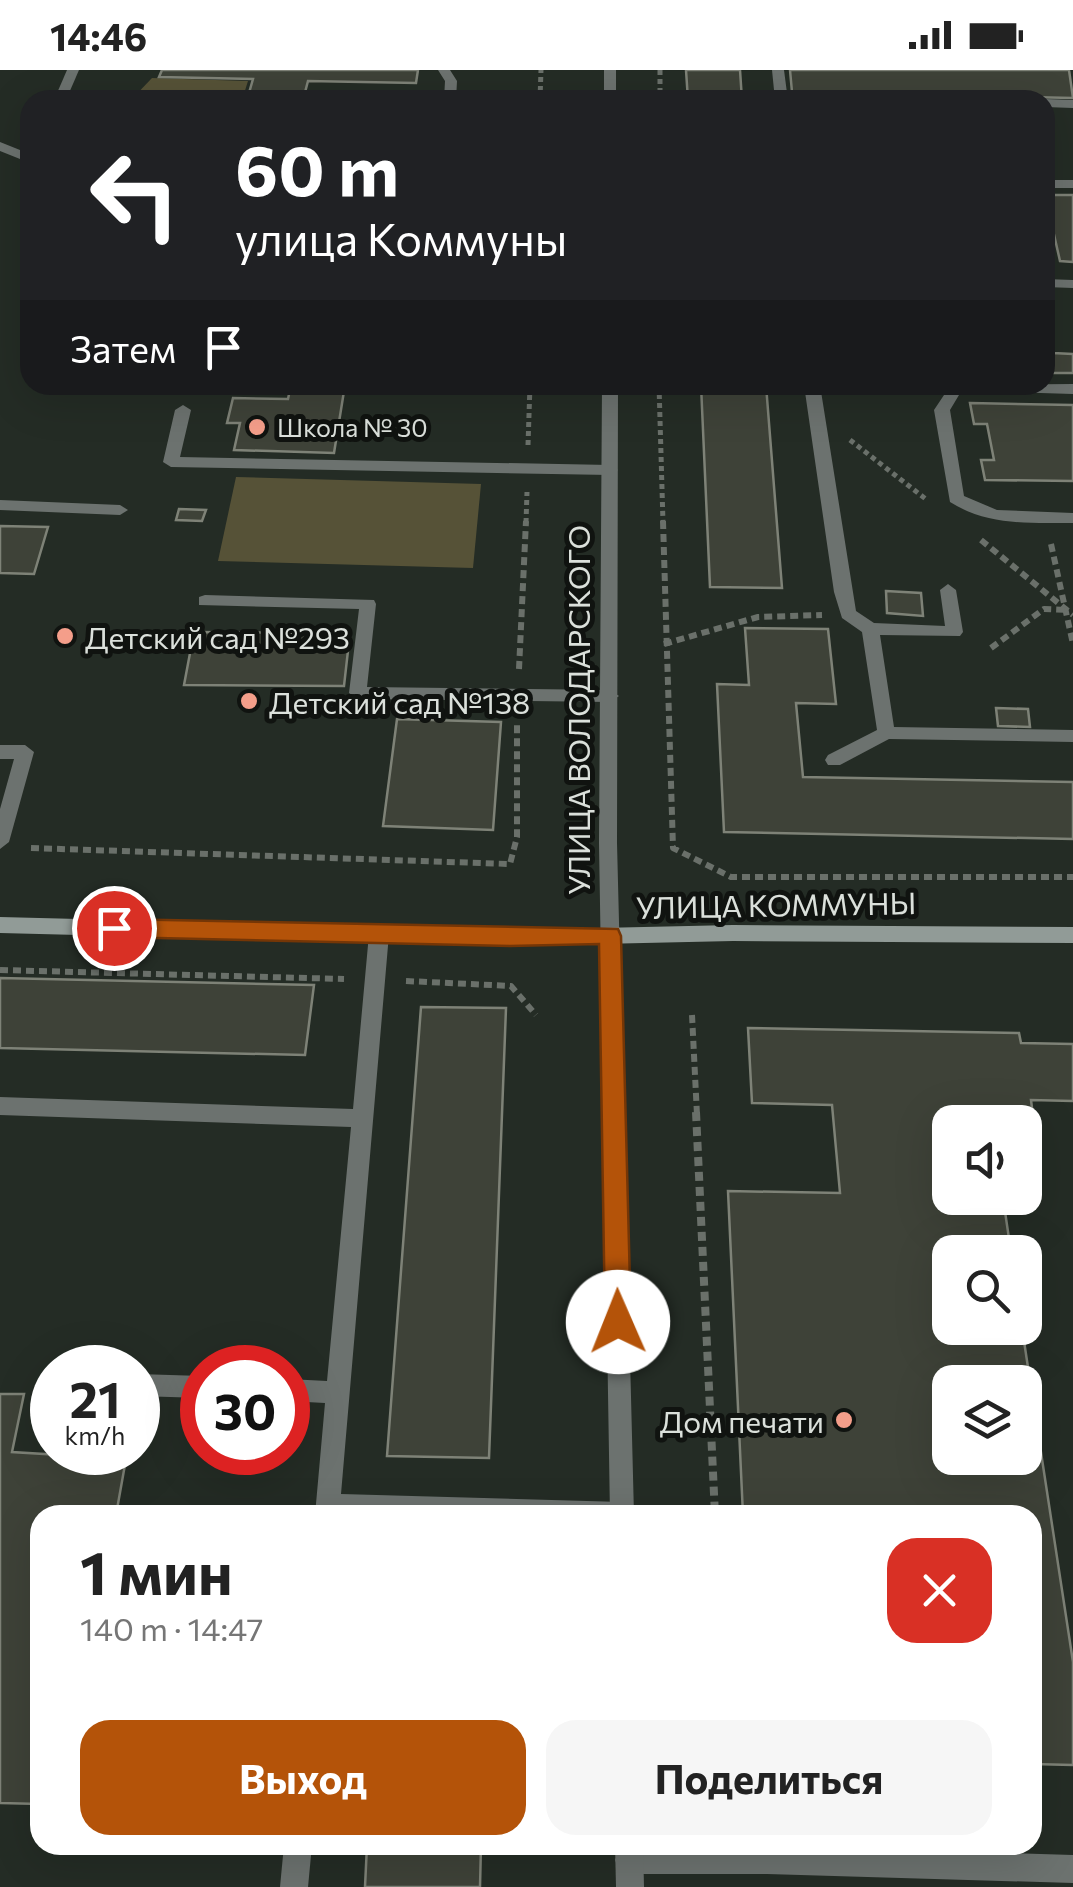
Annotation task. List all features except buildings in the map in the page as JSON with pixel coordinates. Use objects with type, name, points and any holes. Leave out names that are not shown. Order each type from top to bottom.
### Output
[{"type":"street","name":"УЛИЦА ВОЛОДАРСКОГО","points":[[610,395],[610,936],[622,1505]]},
{"type":"street","points":[[814,395],[848,614],[870,629],[954,632],[948,590]]},
{"type":"street","points":[[951,395],[942,410],[956,498],[971,510],[992,516],[1073,518]]},
{"type":"street","points":[[183,410],[172,462],[610,470]]},
{"type":"street","points":[[0,505],[120,510]]},
{"type":"street","points":[[205,601],[368,604],[358,694],[610,696]]},
{"type":"street","points":[[870,629],[886,733]]},
{"type":"street","points":[[834,760],[886,733],[1073,736]]},
{"type":"street","points":[[0,752],[25,752],[10,844]]},
{"type":"street","name":"УЛИЦА КОММУНЫ","points":[[0,925],[379,934],[1073,935]]},
{"type":"street","points":[[328,1505],[379,934]]},
{"type":"street","points":[[0,1106],[361,1118]]},
{"type":"street","points":[[310,1391],[337,1392]]},
{"type":"street","points":[[294,1887],[297,1855]]},
{"type":"street","points":[[629,1864],[767,1860],[1073,1869]]},
{"type":"path","points":[[10,844],[510,864],[517,837],[518,693],[530,395]]},
{"type":"path","points":[[659,395],[664,644],[674,848],[732,877],[1073,877]]},
{"type":"path","points":[[1052,544],[1070,610],[1073,644]]},
{"type":"path","points":[[991,648],[1044,609],[1070,610]]},
{"type":"path","points":[[664,644],[758,617],[848,614]]},
{"type":"path","points":[[0,970],[510,986],[536,1014]]},
{"type":"path","points":[[692,1015],[716,1505]]},
{"type":"shaded area","points":[[152,78],[248,81],[245,90],[141,90]]},
{"type":"shaded area","points":[[236,477],[481,484],[473,568],[218,561]]},
{"type":"place","name":"Школа № 30","points":[[257,427]]},
{"type":"place","name":"Детский сад №293","points":[[65,636]]},
{"type":"place","name":"Детский сад №138","points":[[249,701]]},
{"type":"place","name":"Дом печати","points":[[844,1420]]},
{"type":"route","points":[[114,928],[510,938],[610,936],[618,1322]]}]
